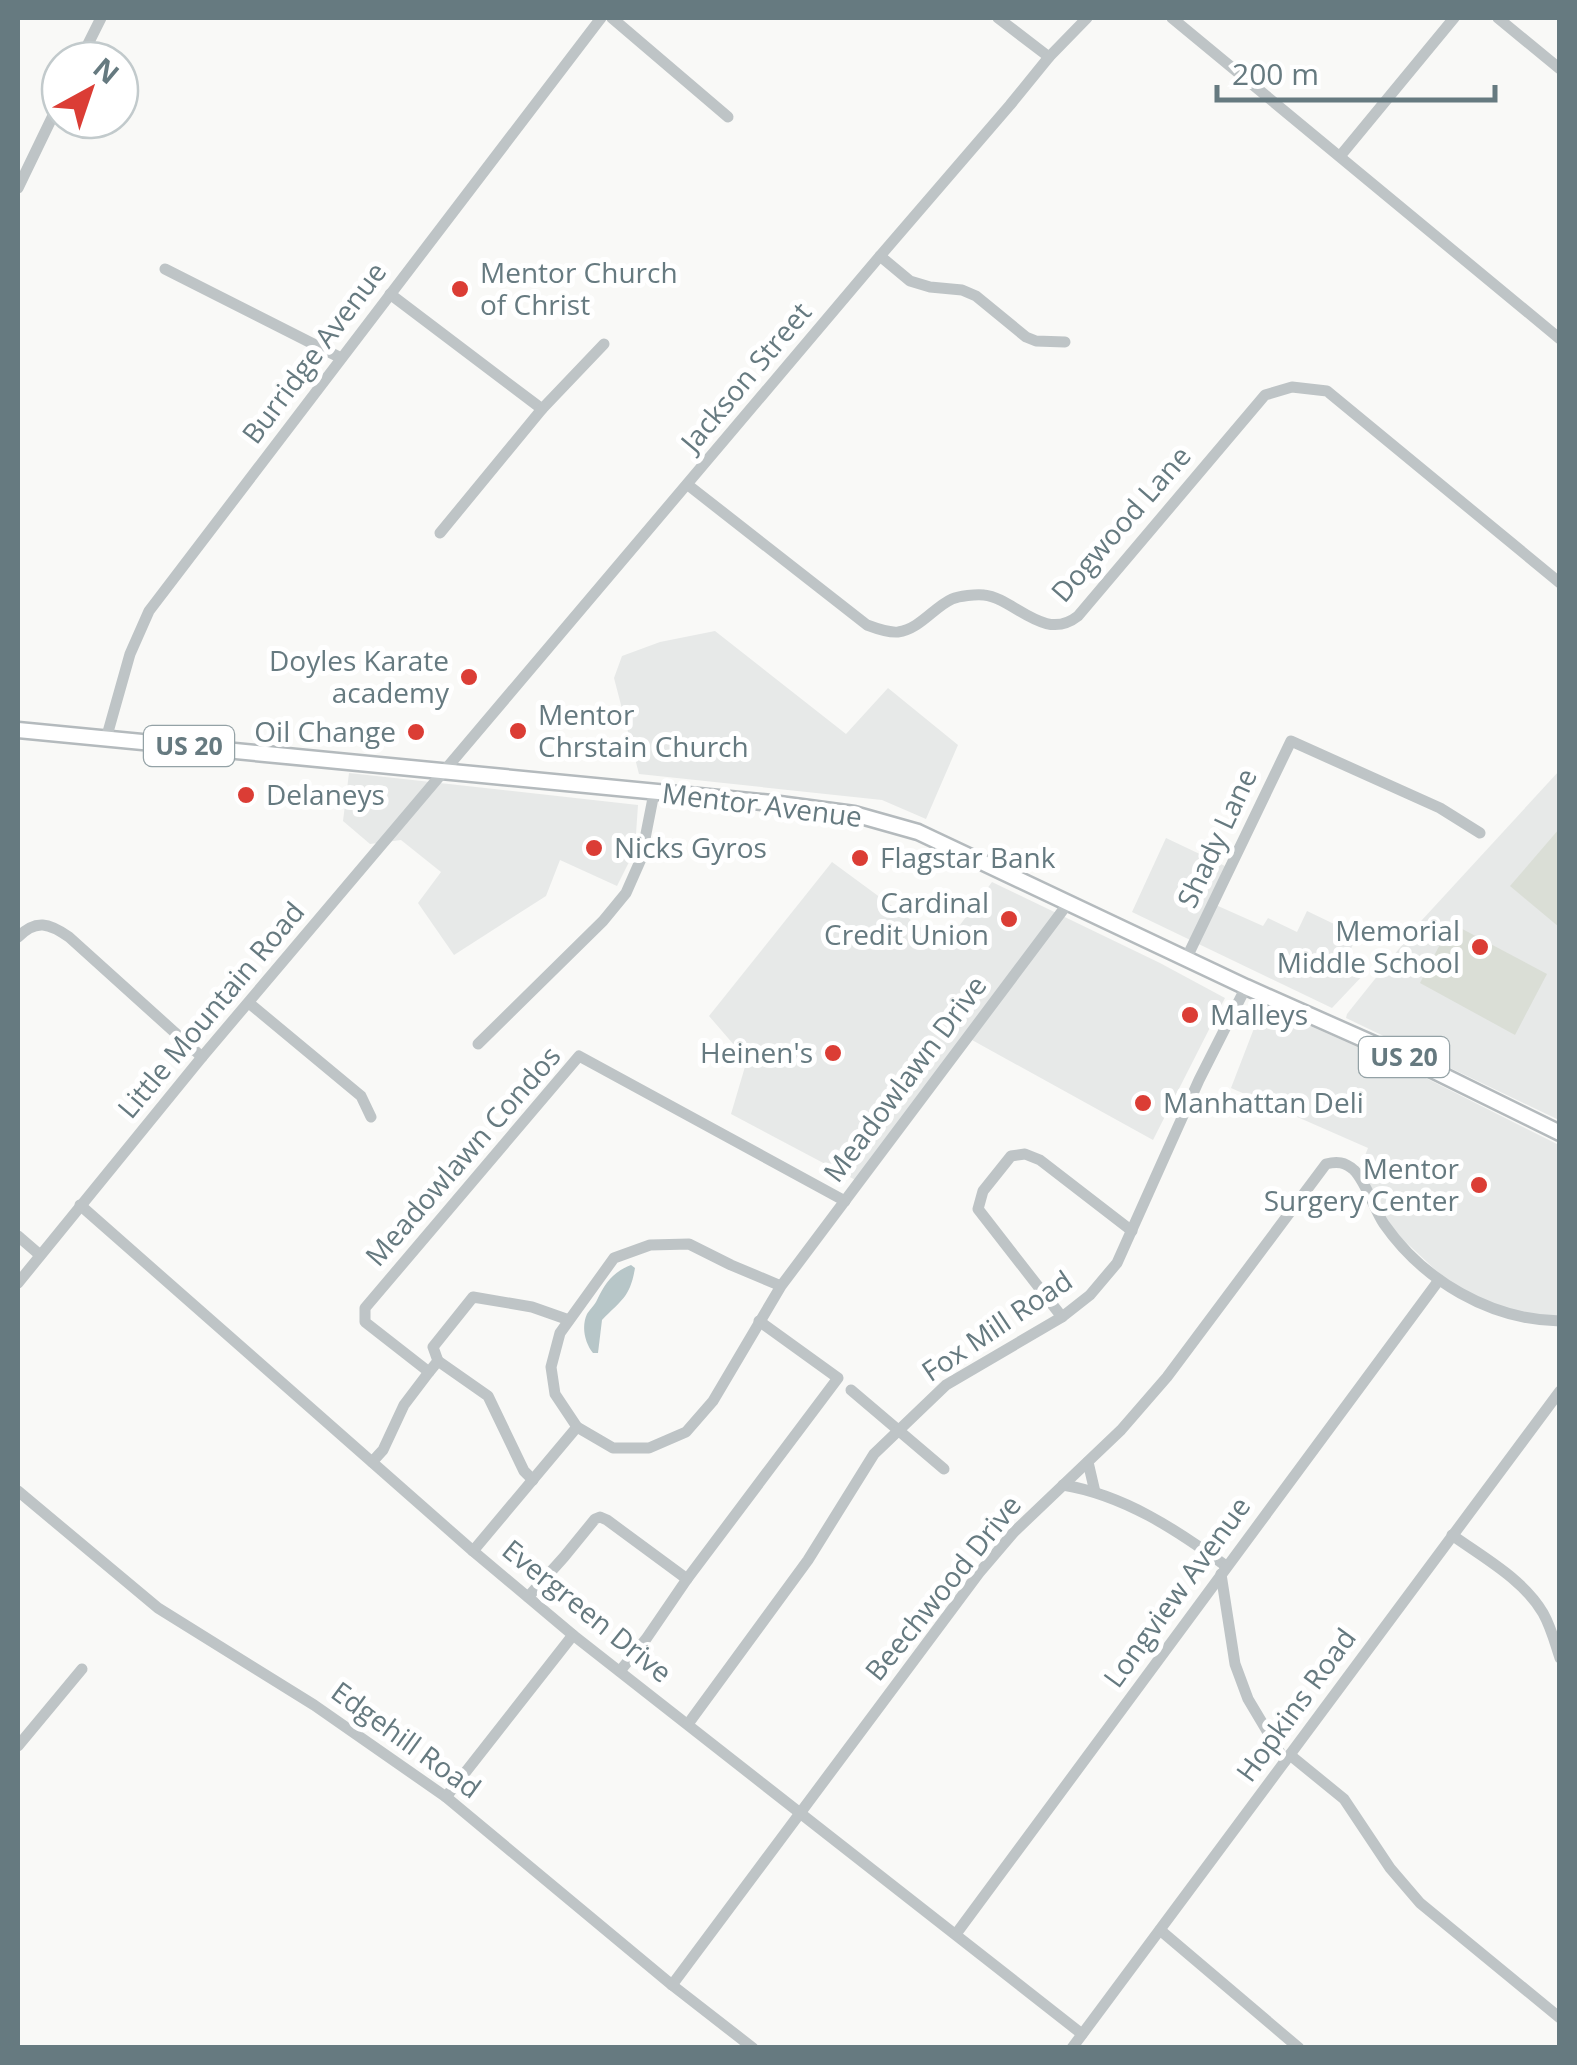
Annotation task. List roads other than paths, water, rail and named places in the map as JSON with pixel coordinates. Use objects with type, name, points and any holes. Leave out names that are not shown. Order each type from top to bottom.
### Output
[{"type":"main road","name":"Mentor Avenue","points":[[18,730],[834,810],[886,821],[918,832],[1560,1132]]},
{"type":"street","name":"Burridge Avenue","points":[[106,739],[130,654],[150,611],[601,18]]},
{"type":"street","points":[[612,18],[728,118]]},
{"type":"street","points":[[998,18],[1049,57]]},
{"type":"street","name":"Jackson Street","points":[[446,770],[1049,57],[1087,18]]},
{"type":"street","points":[[1172,18],[1560,340]]},
{"type":"street","points":[[1340,156],[1454,18]]},
{"type":"street","points":[[1498,18],[1560,69]]},
{"type":"street","points":[[18,188],[41,140]]},
{"type":"street","points":[[880,256],[910,281],[976,296],[1026,338],[1066,342]]},
{"type":"street","points":[[165,269],[341,358]]},
{"type":"street","points":[[390,294],[542,409]]},
{"type":"street","points":[[440,533],[542,409],[604,344]]},
{"type":"street","name":"Dogwood Lane","points":[[688,486],[867,626],[897,633],[926,620],[952,598],[986,595],[1033,619],[1068,624],[1265,396],[1292,387],[1327,392],[1560,582]]},
{"type":"street","name":"Shady Lane","points":[[1188,957],[1291,740],[1440,808],[1480,833]]},
{"type":"street","name":"Little Mountain Road","points":[[18,1283],[202,1057],[446,770]]},
{"type":"street","points":[[478,1044],[603,922],[626,893],[645,844],[654,793]]},
{"type":"street","name":"Meadowlawn Drive","points":[[576,1428],[613,1448],[649,1448],[686,1432],[713,1401],[781,1286],[1069,902]]},
{"type":"street","points":[[18,937],[34,924],[52,925],[202,1057]]},
{"type":"street","name":"Fox Mill Road","points":[[688,1724],[808,1560],[874,1454],[946,1386],[1062,1317],[1105,1280],[1117,1263],[1199,1080],[1246,987]]},
{"type":"street","points":[[248,1003],[360,1096],[371,1118]]},
{"type":"street","name":"Meadowlawn Condos","points":[[533,1480],[524,1471],[488,1396],[365,1322],[365,1308],[579,1056],[845,1201]]},
{"type":"street","points":[[1062,1317],[978,1209],[983,1191],[1011,1156],[1025,1154],[1040,1160],[1132,1231]]},
{"type":"street","name":"Beechwood Drive","points":[[672,1985],[979,1573],[1029,1516],[1141,1408],[1186,1354],[1321,1168],[1332,1162],[1342,1163],[1357,1173],[1392,1235],[1439,1280]]},
{"type":"street","name":"Evergreen Drive","points":[[80,1206],[574,1636],[1082,2034]]},
{"type":"street","points":[[18,1236],[40,1255]]},
{"type":"street","points":[[473,1551],[576,1428],[555,1394],[552,1366],[560,1333],[614,1258],[650,1245],[690,1244],[781,1286]]},
{"type":"street","points":[[1439,1280],[1488,1308],[1560,1321]]},
{"type":"street","name":"Longview Avenue","points":[[956,1934],[1439,1280]]},
{"type":"street","points":[[372,1462],[383,1450],[404,1404],[433,1366],[432,1347],[473,1297],[532,1307],[569,1320]]},
{"type":"street","points":[[620,1672],[838,1378],[759,1320]]},
{"type":"street","points":[[851,1390],[944,1469]]},
{"type":"street","name":"Hopkins Road","points":[[1072,2048],[1560,1391]]},
{"type":"street","points":[[1088,1462],[1096,1492]]},
{"type":"street","points":[[1063,1485],[1096,1492],[1139,1511],[1170,1528],[1223,1570],[1235,1664],[1248,1700],[1288,1758],[1344,1799],[1390,1868],[1420,1903],[1560,2018]]},
{"type":"street","name":"Edgehill Road","points":[[18,1491],[158,1608],[314,1704],[446,1797],[753,2048]]},
{"type":"street","points":[[528,1597],[595,1518],[600,1517],[687,1578]]},
{"type":"street","points":[[1452,1535],[1529,1594],[1544,1614],[1560,1658]]},
{"type":"street","points":[[446,1797],[574,1636]]},
{"type":"street","points":[[18,1743],[82,1670]]},
{"type":"street","points":[[1160,1930],[1299,2048]]},
{"type":"place","name":"Mentor Church of Christ","points":[[460,289]]},
{"type":"place","name":"Doyles Karate academy","points":[[469,677]]},
{"type":"place","name":"Mentor Chrstain Church","points":[[518,731]]},
{"type":"place","name":"Oil Change","points":[[416,732]]},
{"type":"place","name":"Delaneys","points":[[246,795]]},
{"type":"place","name":"Nicks Gyros","points":[[594,848]]},
{"type":"place","name":"Flagstar Bank","points":[[860,858]]},
{"type":"place","name":"Cardinal Credit Union","points":[[1009,919]]},
{"type":"place","name":"Memorial Middle School","points":[[1480,947]]},
{"type":"place","name":"Malleys","points":[[1190,1015]]},
{"type":"place","name":"Heinen's","points":[[833,1053]]},
{"type":"place","name":"Manhattan Deli","points":[[1143,1103]]},
{"type":"place","name":"Mentor Surgery Center","points":[[1479,1185]]}]
